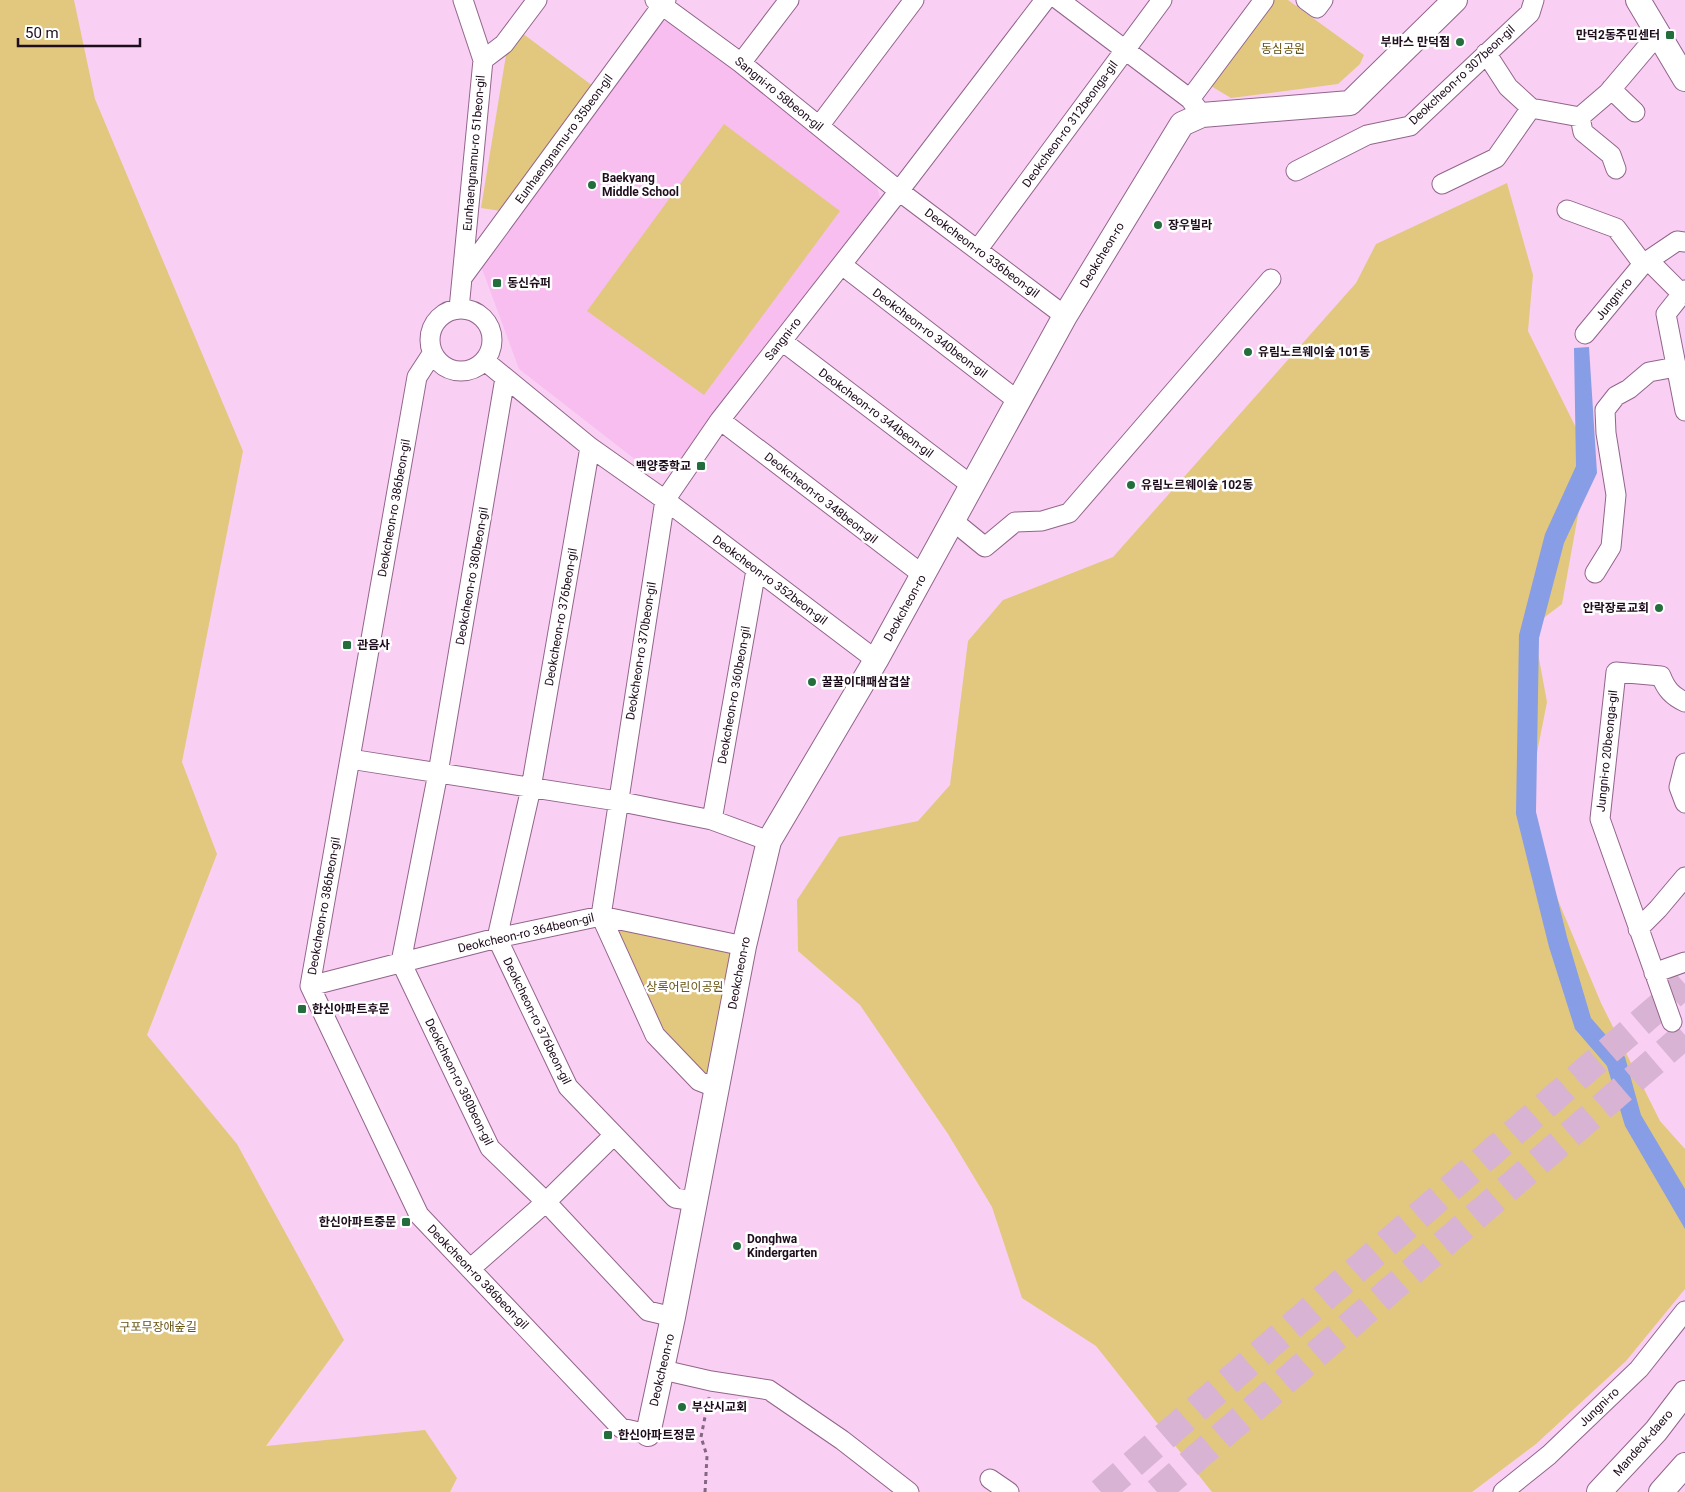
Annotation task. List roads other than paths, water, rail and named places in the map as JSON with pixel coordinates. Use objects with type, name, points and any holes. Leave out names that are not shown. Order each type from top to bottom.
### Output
[{"type":"main road","name":"Deokcheon-ro","points":[[648,1434],[663,1370],[744,946],[769,841],[876,660],[1064,316],[1182,124],[1196,107],[1350,103],[1454,0]]},
{"type":"main road","points":[[1648,12],[1685,79]]},
{"type":"main road","name":"Mandeok-daero","points":[[1599,1492],[1656,1431],[1685,1393]]},
{"type":"main road","points":[[1661,1492],[1685,1465]]},
{"type":"street","name":"Eunhaengnamu-ro 51beon-gil","points":[[459,309],[483,60],[463,0]]},
{"type":"street","points":[[483,60],[504,44],[537,0]]},
{"type":"street","points":[[741,63],[789,0]]},
{"type":"street","points":[[819,126],[914,0]]},
{"type":"street","name":"Sangni-ro","points":[[665,500],[720,420],[900,191],[1045,0]]},
{"type":"street","points":[[1059,0],[1196,107],[1264,0]]},
{"type":"street","name":"Deokcheon-ro 312beonga-gil","points":[[978,249],[1162,0]]},
{"type":"street","name":"Deokcheon-ro 307beon-gil","points":[[1296,171],[1367,135],[1410,126],[1530,13],[1534,0]]},
{"type":"street","name":"Sangni-ro 58beon-gil","points":[[661,2],[741,63],[900,191]]},
{"type":"street","name":"Eunhaengnamu-ro 35beon-gil","points":[[462,278],[661,2]]},
{"type":"street","points":[[1580,116],[1611,89],[1648,12]]},
{"type":"street","points":[[1486,54],[1508,87],[1531,108],[1580,116]]},
{"type":"street","points":[[1611,89],[1635,112]]},
{"type":"street","points":[[1442,184],[1496,158],[1531,108]]},
{"type":"street","points":[[1580,116],[1583,132],[1611,155],[1616,169]]},
{"type":"street","name":"Deokcheon-ro 336beon-gil","points":[[900,191],[1064,316]]},
{"type":"street","points":[[1567,210],[1616,228],[1646,262],[1684,292],[1666,314],[1685,411]]},
{"type":"street","name":"Jungni-ro","points":[[1585,334],[1646,262],[1678,241],[1685,242]]},
{"type":"street","name":"Deokcheon-ro 340beon-gil","points":[[842,265],[1018,401]]},
{"type":"street","points":[[952,520],[985,547],[1015,522],[1042,522],[1069,513],[1270,279]]},
{"type":"street","points":[[459,309],[479,314],[489,326],[492,342],[485,361],[477,368],[457,372],[447,369],[432,354],[429,344],[434,324],[440,316],[459,309]]},
{"type":"street","name":"Deokcheon-ro 344beon-gil","points":[[782,341],[971,485]]},
{"type":"street","name":"Deokcheon-ro 386beon-gil","points":[[432,354],[417,377],[310,986],[419,1215],[621,1428],[648,1434]]},
{"type":"street","points":[[485,361],[590,447],[665,500]]},
{"type":"street","points":[[1595,573],[1611,547],[1616,495],[1606,433],[1605,410],[1616,396],[1629,390],[1650,372],[1676,367]]},
{"type":"street","name":"Deokcheon-ro 380beon-gil","points":[[505,378],[438,773],[401,962],[490,1148],[546,1202],[648,1311],[673,1317]]},
{"type":"street","name":"Deokcheon-ro 348beon-gil","points":[[720,420],[922,575]]},
{"type":"street","name":"Deokcheon-ro 376beon-gil","points":[[590,447],[531,788],[497,938],[568,1087],[675,1198],[695,1201]]},
{"type":"street","name":"Deokcheon-ro 352beon-gil","points":[[665,500],[876,660]]},
{"type":"street","name":"Deokcheon-ro 370beon-gil","points":[[601,916],[617,801],[665,500]]},
{"type":"street","name":"Deokcheon-ro 360beon-gil","points":[[712,820],[756,570]]},
{"type":"street","name":"Jungni-ro 20beonga-gil","points":[[1672,1022],[1600,819],[1616,672],[1661,676],[1665,688],[1676,698],[1685,702]]},
{"type":"street","points":[[350,758],[617,801],[712,820],[769,841]]},
{"type":"street","points":[[1685,763],[1679,786],[1685,803]]},
{"type":"street","points":[[1638,929],[1685,877]]},
{"type":"street","points":[[601,916],[655,1035],[699,1081],[717,1088]]},
{"type":"street","name":"Deokcheon-ro 364beon-gil","points":[[310,986],[497,938],[601,916],[744,946]]},
{"type":"street","points":[[1654,972],[1685,962]]},
{"type":"street","points":[[470,1269],[546,1202],[614,1135]]},
{"type":"street","name":"Jungni-ro","points":[[1503,1492],[1550,1455],[1638,1369],[1685,1311]]},
{"type":"street","points":[[663,1370],[711,1381],[769,1390],[842,1440],[909,1492]]},
{"type":"street","points":[[990,1479],[1009,1492]]},
{"type":"water","points":[[1589,347],[1597,473],[1564,543],[1539,638],[1536,812],[1567,937],[1591,1018],[1625,1057],[1641,1115],[1685,1189],[1685,1229],[1625,1126],[1607,1066],[1575,1029],[1549,947],[1516,814],[1519,635],[1545,534],[1576,466],[1574,348]]},
{"type":"tunnel","points":[[1101,1492],[1685,984]]},
{"type":"tunnel","points":[[1157,1492],[1685,1035]]},
{"type":"place","name":"만덕2동주민센터","points":[[1670,35]]},
{"type":"place","name":"부바스 만덕점","points":[[1460,42]]},
{"type":"place","name":"Baekyang Middle School","points":[[592,185]]},
{"type":"place","name":"장우빌라","points":[[1158,225]]},
{"type":"place","name":"동신슈퍼","points":[[497,283]]},
{"type":"place","name":"유림노르웨이숲 101동","points":[[1248,352]]},
{"type":"place","name":"백양중학교","points":[[701,466]]},
{"type":"place","name":"유림노르웨이숲 102동","points":[[1131,485]]},
{"type":"place","name":"안락장로교회","points":[[1659,608]]},
{"type":"place","name":"관음사","points":[[347,645]]},
{"type":"place","name":"꿀꿀이대패삼겹살","points":[[812,682]]},
{"type":"place","name":"한신아파트후문","points":[[302,1009]]},
{"type":"place","name":"한신아파트중문","points":[[406,1222]]},
{"type":"place","name":"Donghwa Kindergarten","points":[[737,1246]]},
{"type":"place","name":"부산시교회","points":[[682,1407]]},
{"type":"place","name":"한신아파트정문","points":[[608,1435]]},
{"type":"park label","name":"동심공원","points":[[1283,49]]},
{"type":"park label","name":"상록어린이공원","points":[[685,987]]},
{"type":"park label","name":"구포무장애숲길","points":[[158,1327]]}]
